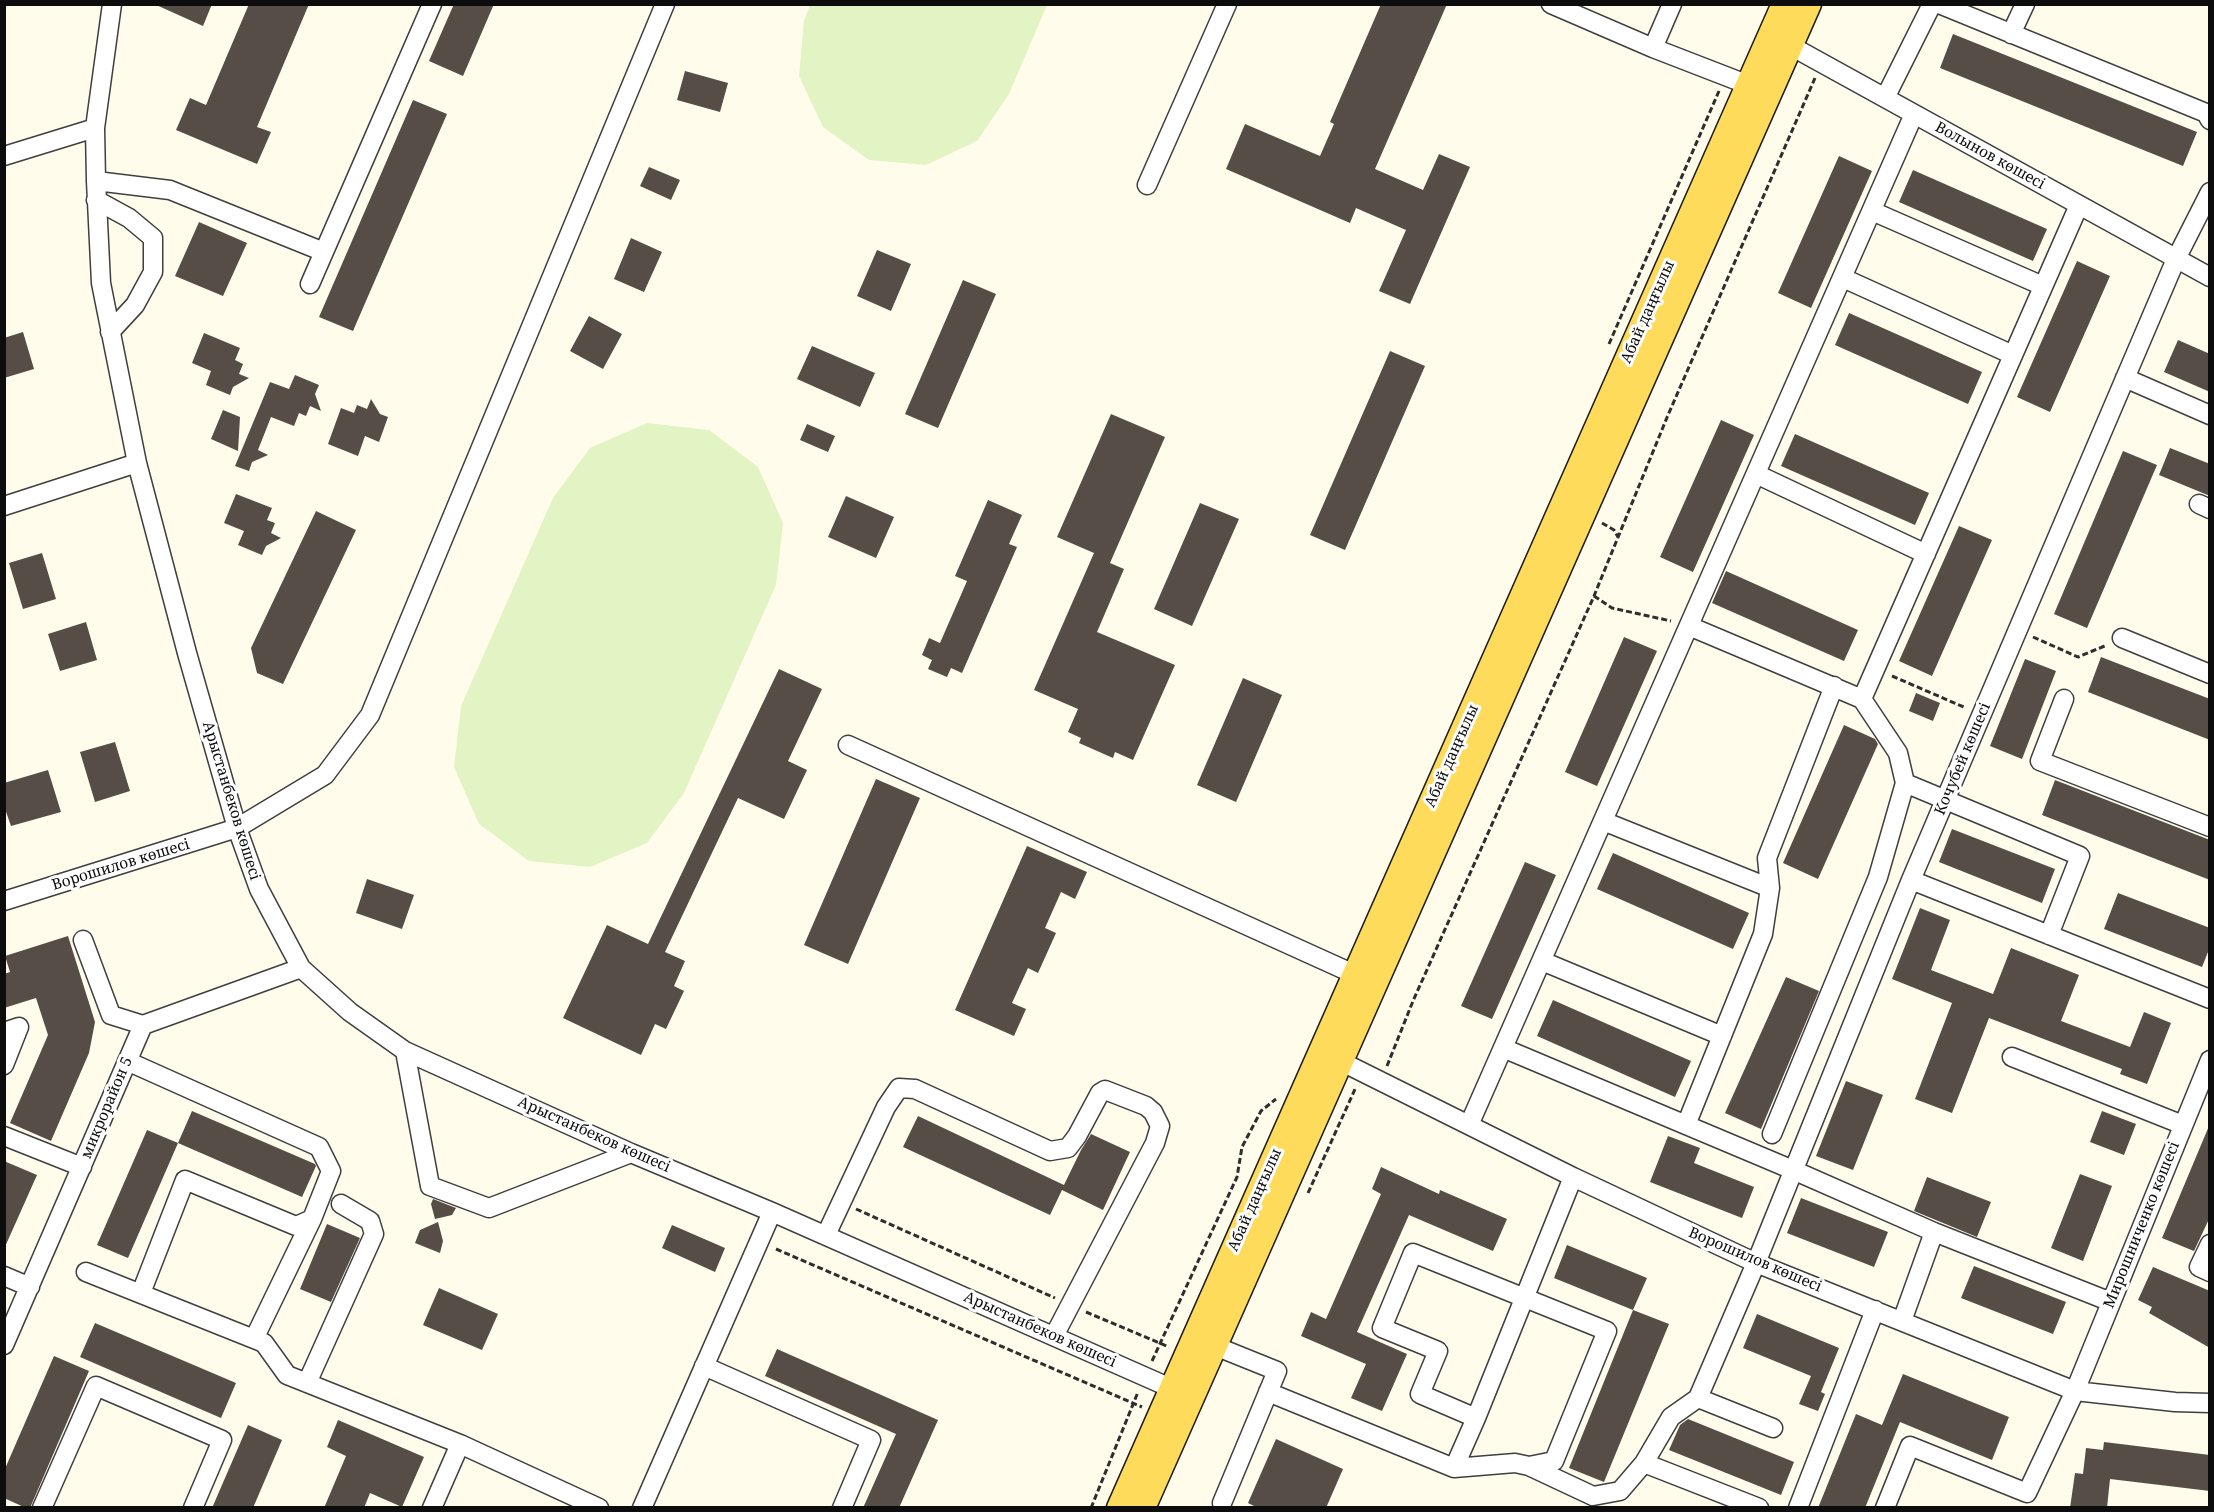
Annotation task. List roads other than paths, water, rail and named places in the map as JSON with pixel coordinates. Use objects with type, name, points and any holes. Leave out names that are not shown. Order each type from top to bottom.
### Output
[{"type":"main road","name":"Абай даңғылы","points":[[1781,40],[1784,4]]},
{"type":"main road","name":"Абай даңғылы","points":[[1143,1508],[1182,1393],[1759,89],[1781,40],[1809,4]]},
{"type":"main road","name":"Абай даңғылы","points":[[1119,1508],[1160,1414],[1182,1393],[1215,1346],[1331,1057]]},
{"type":"street","name":"Арыстанбеков көшесі","points":[[112,4],[95,128],[101,283],[110,332],[137,463],[187,653],[237,828],[259,889],[301,968],[350,1012],[405,1051],[631,1153],[826,1235],[1182,1393]]},
{"type":"street","points":[[310,284],[432,4]]},
{"type":"street","name":"Ворошилов көшесі","points":[[4,901],[237,828],[325,774],[370,715],[665,4]]},
{"type":"street","points":[[1147,185],[1227,4]]},
{"type":"street","points":[[1551,4],[1653,48],[1759,89]]},
{"type":"street","points":[[1653,48],[1672,4]]},
{"type":"street","points":[[1885,98],[1932,4]]},
{"type":"street","points":[[1939,4],[2208,113]]},
{"type":"street","points":[[2011,33],[2025,4]]},
{"type":"street","name":"Волынов көшесі","points":[[1781,40],[2210,277]]},
{"type":"street","points":[[1469,1125],[1914,114]]},
{"type":"street","points":[[4,156],[95,128]]},
{"type":"street","points":[[96,181],[170,190],[324,252]]},
{"type":"street","name":"Кочубей көшесі","points":[[1698,1398],[1756,1263],[1911,880],[2176,259],[2210,192]]},
{"type":"street","points":[[96,200],[129,218],[153,238],[153,272],[135,305],[110,332]]},
{"type":"street","points":[[1862,699],[2079,205]]},
{"type":"street","points":[[1872,211],[2043,286]]},
{"type":"street","points":[[1843,278],[2013,355]]},
{"type":"street","points":[[2126,378],[2210,415]]},
{"type":"street","points":[[4,506],[137,463]]},
{"type":"street","points":[[1756,474],[1926,554]]},
{"type":"street","points":[[1689,626],[1862,699],[1898,753],[1905,783],[1878,877],[1772,1134]]},
{"type":"street","points":[[2122,638],[2210,674]]},
{"type":"street","points":[[1686,1125],[1763,934],[1770,888],[1767,858],[1834,686]]},
{"type":"street","points":[[2064,699],[2040,761],[2210,827]]},
{"type":"street","points":[[849,745],[1365,979]]},
{"type":"street","points":[[1905,783],[1946,798],[2080,856],[2049,935]]},
{"type":"street","points":[[1603,821],[1770,888]]},
{"type":"street","points":[[1911,880],[2210,999]]},
{"type":"street","points":[[83,940],[111,1015],[143,1025],[301,968]]},
{"type":"street","points":[[1542,961],[1722,1036]]},
{"type":"street","name":"микрорайон 5","points":[[4,1345],[143,1025]]},
{"type":"street","points":[[4,1032],[19,1027],[4,1065]]},
{"type":"street","points":[[1503,1048],[1934,1232],[2111,1302]]},
{"type":"street","points":[[405,1051],[430,1186],[489,1208],[631,1153]]},
{"type":"street","name":"Ворошилов көшесі","points":[[1331,1057],[1572,1177],[1756,1263],[2075,1390],[2175,1402],[2210,1403]]},
{"type":"street","points":[[2012,1057],[2183,1125]]},
{"type":"street","name":"Мирошниченко көшесі","points":[[1885,1508],[1910,1446],[2026,1492],[2075,1390],[2210,1060]]},
{"type":"street","points":[[128,1061],[319,1147],[331,1172],[312,1219],[254,1339]]},
{"type":"street","points":[[826,1235],[886,1107],[899,1088],[915,1089],[1050,1151],[1068,1148],[1100,1093],[1105,1090],[1146,1107],[1153,1112],[1160,1126],[1155,1143],[1054,1336]]},
{"type":"street","points":[[4,1136],[81,1167]]},
{"type":"street","points":[[1454,1468],[1572,1177]]},
{"type":"street","points":[[141,1293],[185,1180],[296,1226],[312,1219]]},
{"type":"street","points":[[307,1383],[374,1234],[370,1221],[341,1204]]},
{"type":"street","points":[[642,1508],[772,1212]]},
{"type":"street","points":[[1902,1321],[1934,1232]]},
{"type":"street","points":[[2210,1244],[2199,1268],[2210,1272]]},
{"type":"street","points":[[1476,1418],[1420,1394],[1438,1351],[1382,1328],[1413,1254],[1607,1331],[1554,1461],[1529,1466]]},
{"type":"street","points":[[86,1272],[264,1343],[287,1375],[460,1444],[599,1508]]},
{"type":"street","points":[[4,1276],[30,1287]]},
{"type":"street","points":[[1798,1508],[1875,1310]]},
{"type":"street","points":[[1215,1346],[1277,1371],[1222,1503]]},
{"type":"street","points":[[704,1366],[871,1440],[842,1508]]},
{"type":"street","points":[[50,1505],[96,1386],[222,1440],[193,1508]]},
{"type":"street","points":[[1269,1392],[1454,1468],[1515,1463],[1529,1466],[1593,1496],[1620,1491],[1644,1463],[1671,1417],[1698,1398],[1773,1428]]},
{"type":"street","points":[[432,1508],[460,1444]]},
{"type":"street","points":[[1644,1463],[1760,1508]]}]
